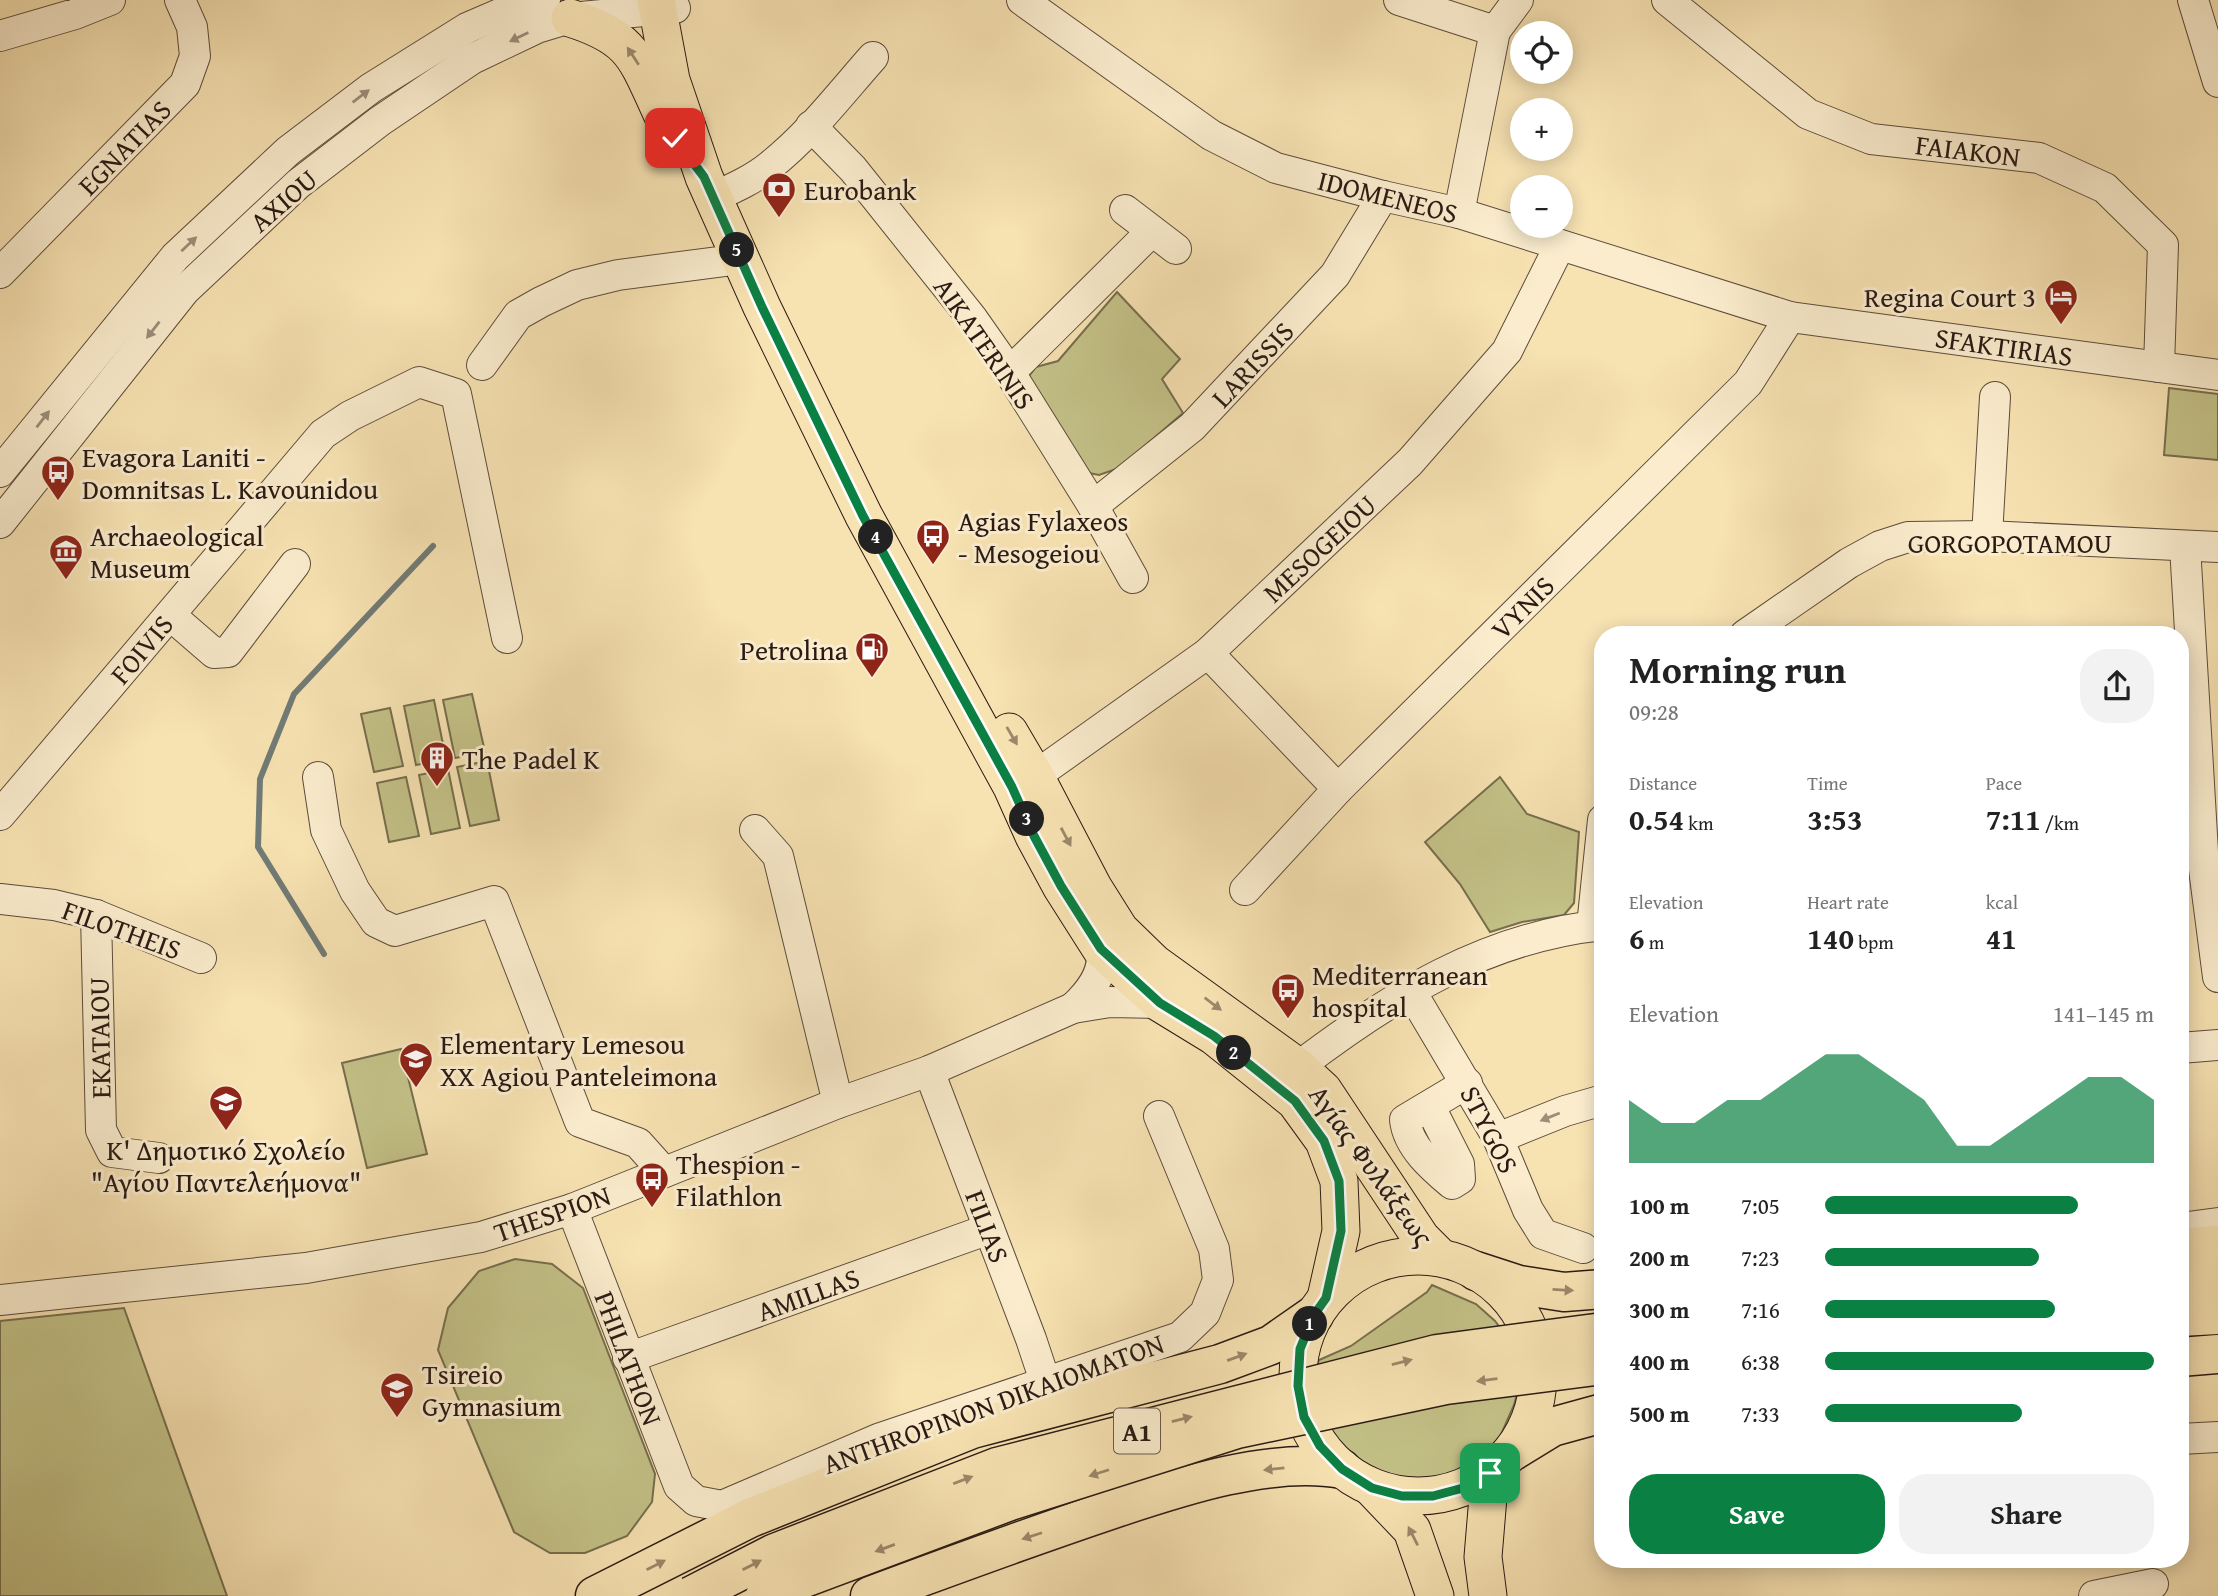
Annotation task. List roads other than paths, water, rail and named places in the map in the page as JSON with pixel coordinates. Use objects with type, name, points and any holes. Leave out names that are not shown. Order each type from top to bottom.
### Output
[{"type":"highway","points":[[2189,1247],[2218,1245]]},
{"type":"highway","points":[[1476,1271],[1519,1285],[1564,1292],[1594,1290]]},
{"type":"highway","points":[[595,1596],[750,1518],[972,1429],[1220,1363],[1271,1345],[1320,1307]]},
{"type":"highway","name":"A1","points":[[691,1596],[775,1553],[997,1467],[1437,1354],[1594,1333]]},
{"type":"highway","points":[[2189,1356],[2218,1354]]},
{"type":"highway","name":"A1","points":[[765,1596],[791,1583],[1010,1501],[1237,1429],[1446,1385],[1594,1366]]},
{"type":"highway","points":[[1502,1462],[1552,1427],[1594,1415]]},
{"type":"highway","points":[[870,1596],[1019,1540],[1184,1486],[1269,1469],[1319,1465],[1357,1478]]},
{"type":"main road","name":"Αγίας Φυλάξεως","points":[[666,4],[671,80],[716,188],[741,259],[863,516],[1023,781],[1120,930],[1154,963],[1298,1067],[1323,1090],[1421,1238],[1441,1258]]},
{"type":"main road","points":[[558,9],[609,33],[625,45],[637,62],[683,151],[716,188]]},
{"type":"main road","name":"Αγίας Φυλάξεως","points":[[716,188],[778,298],[1023,781],[1034,836],[1055,876],[1101,949],[1160,1003],[1214,1036],[1295,1101],[1324,1141],[1339,1181],[1341,1231],[1320,1307]]},
{"type":"main road","points":[[1435,1596],[1412,1530],[1320,1446],[1304,1417],[1298,1386],[1300,1349],[1320,1307],[1359,1271],[1399,1257],[1441,1258],[1476,1271],[1509,1296],[1531,1331],[1539,1371],[1534,1412],[1502,1462],[1483,1557],[1488,1596]]},
{"type":"main road","points":[[1357,1478],[1402,1496],[1433,1496],[1463,1488],[1502,1462]]},
{"type":"street","points":[[0,36],[75,15],[110,0]]},
{"type":"street","name":"EGNATIAS","points":[[0,273],[185,84],[195,56],[192,27],[180,0]]},
{"type":"street","name":"IDOMENEOS","points":[[1022,0],[1211,135],[1276,168],[1460,213],[1790,317]]},
{"type":"street","points":[[1399,0],[1495,31]]},
{"type":"street","points":[[1460,213],[1495,31],[1518,0]]},
{"type":"street","name":"FAIAKON","points":[[1667,0],[1808,114],[1871,139],[2039,158],[2105,188],[2163,244],[2159,367]]},
{"type":"street","points":[[2193,0],[2218,82]]},
{"type":"street","name":"AXIOU","points":[[0,472],[175,257],[288,151],[470,14],[518,6],[558,9],[666,4]]},
{"type":"street","name":"AXIOU","points":[[0,523],[185,289],[298,184],[380,121],[472,60],[537,28],[558,9]]},
{"type":"street","points":[[716,188],[772,165],[873,57]]},
{"type":"street","name":"AIKATERINIS","points":[[811,126],[853,169],[972,317],[1010,372],[1093,506],[1133,578]]},
{"type":"street","name":"LARISSIS","points":[[1093,506],[1192,427],[1326,285],[1335,275],[1383,196]]},
{"type":"street","points":[[1125,210],[1176,249]]},
{"type":"street","points":[[1010,372],[1152,231]]},
{"type":"street","name":"MESOGEIOU","points":[[1023,781],[1208,653],[1410,462],[1507,351],[1560,245]]},
{"type":"street","points":[[482,365],[518,315],[577,285],[618,275],[741,259]]},
{"type":"street","name":"SFAKTIRIAS","points":[[1790,317],[2218,375]]},
{"type":"street","name":"VYNIS","points":[[1245,890],[1338,789],[1748,383],[1790,317]]},
{"type":"street","name":"FOIVIS","points":[[0,815],[323,434],[349,416],[419,382],[456,394],[507,638]]},
{"type":"street","points":[[1987,536],[1995,397]]},
{"type":"street","name":"GORGOPOTAMOU","points":[[1758,626],[1849,563],[1880,546],[1908,537],[1987,536],[2218,547]]},
{"type":"street","points":[[2185,546],[2186,626]]},
{"type":"street","points":[[170,615],[214,653],[228,653],[295,564]]},
{"type":"street","points":[[1208,653],[1338,789]]},
{"type":"street","points":[[2189,772],[2192,870],[2218,977]]},
{"type":"street","points":[[318,776],[326,830],[355,891],[376,922],[396,931],[494,901],[580,1122],[638,1143],[664,1172]]},
{"type":"street","points":[[755,830],[778,856],[838,1103]]},
{"type":"street","name":"FILOTHEIS","points":[[0,899],[54,905],[96,915],[201,958]]},
{"type":"street","name":"EKATAIOU","points":[[96,915],[101,1130],[112,1152],[159,1158]]},
{"type":"street","points":[[1298,1067],[1337,1036],[1454,966],[1533,936],[1594,927]]},
{"type":"street","name":"THESPION","points":[[1073,1008],[1088,994],[1097,978],[1103,958],[1101,949]]},
{"type":"street","name":"STYGOS","points":[[1410,990],[1498,1138],[1528,1210],[1543,1234],[1583,1248]]},
{"type":"street","name":"THESPION","points":[[0,1300],[306,1268],[481,1237],[572,1209],[838,1103],[929,1071],[1073,1008],[1133,1000],[1160,1003]]},
{"type":"street","points":[[2189,1047],[2218,1045]]},
{"type":"street","name":"FILIAS","points":[[929,1071],[1045,1381]]},
{"type":"street","points":[[1430,1107],[1467,1083]]},
{"type":"street","points":[[1498,1138],[1565,1111],[1594,1103]]},
{"type":"street","name":"ANTHROPINON DIKAIOMATON","points":[[696,1501],[722,1506],[878,1439],[1180,1337],[1205,1313],[1218,1280],[1214,1249],[1158,1116]]},
{"type":"street","name":"PHILATHON","points":[[572,1209],[679,1486],[696,1501]]},
{"type":"street","points":[[2189,1227],[2218,1223]]},
{"type":"street","name":"AMILLAS","points":[[628,1358],[989,1229]]},
{"type":"street","points":[[2189,1439],[2218,1437]]},
{"type":"street","points":[[2094,1596],[2154,1580]]},
{"type":"waterway","points":[[324,954],[258,847],[260,779],[294,694],[433,546]]},
{"type":"place","name":"Eurobank","points":[[779,219]]},
{"type":"place","name":"Regina Court 3","points":[[2061,326]]},
{"type":"place","name":"Evagora Laniti - Domnitsas L. Kavounidou","points":[[58,502]]},
{"type":"place","name":"Agias Fylaxeos - Mesogeiou","points":[[933,566]]},
{"type":"place","name":"Archaeological Museum","points":[[66,581]]},
{"type":"place","name":"Petrolina","points":[[872,679]]},
{"type":"place","name":"The Padel K","points":[[437,788]]},
{"type":"place","name":"Mediterranean hospital","points":[[1288,1020]]},
{"type":"place","name":"Elementary Lemesou XX Agiou Panteleimona","points":[[416,1089]]},
{"type":"place","name":"Κ' Δημοτικό Σχολείο \"Αγίου Παντελεήμονα\"","points":[[226,1132]]},
{"type":"place","name":"Thespion - Filathlon","points":[[652,1209]]},
{"type":"place","name":"Tsireio Gymnasium","points":[[397,1419]]}]
